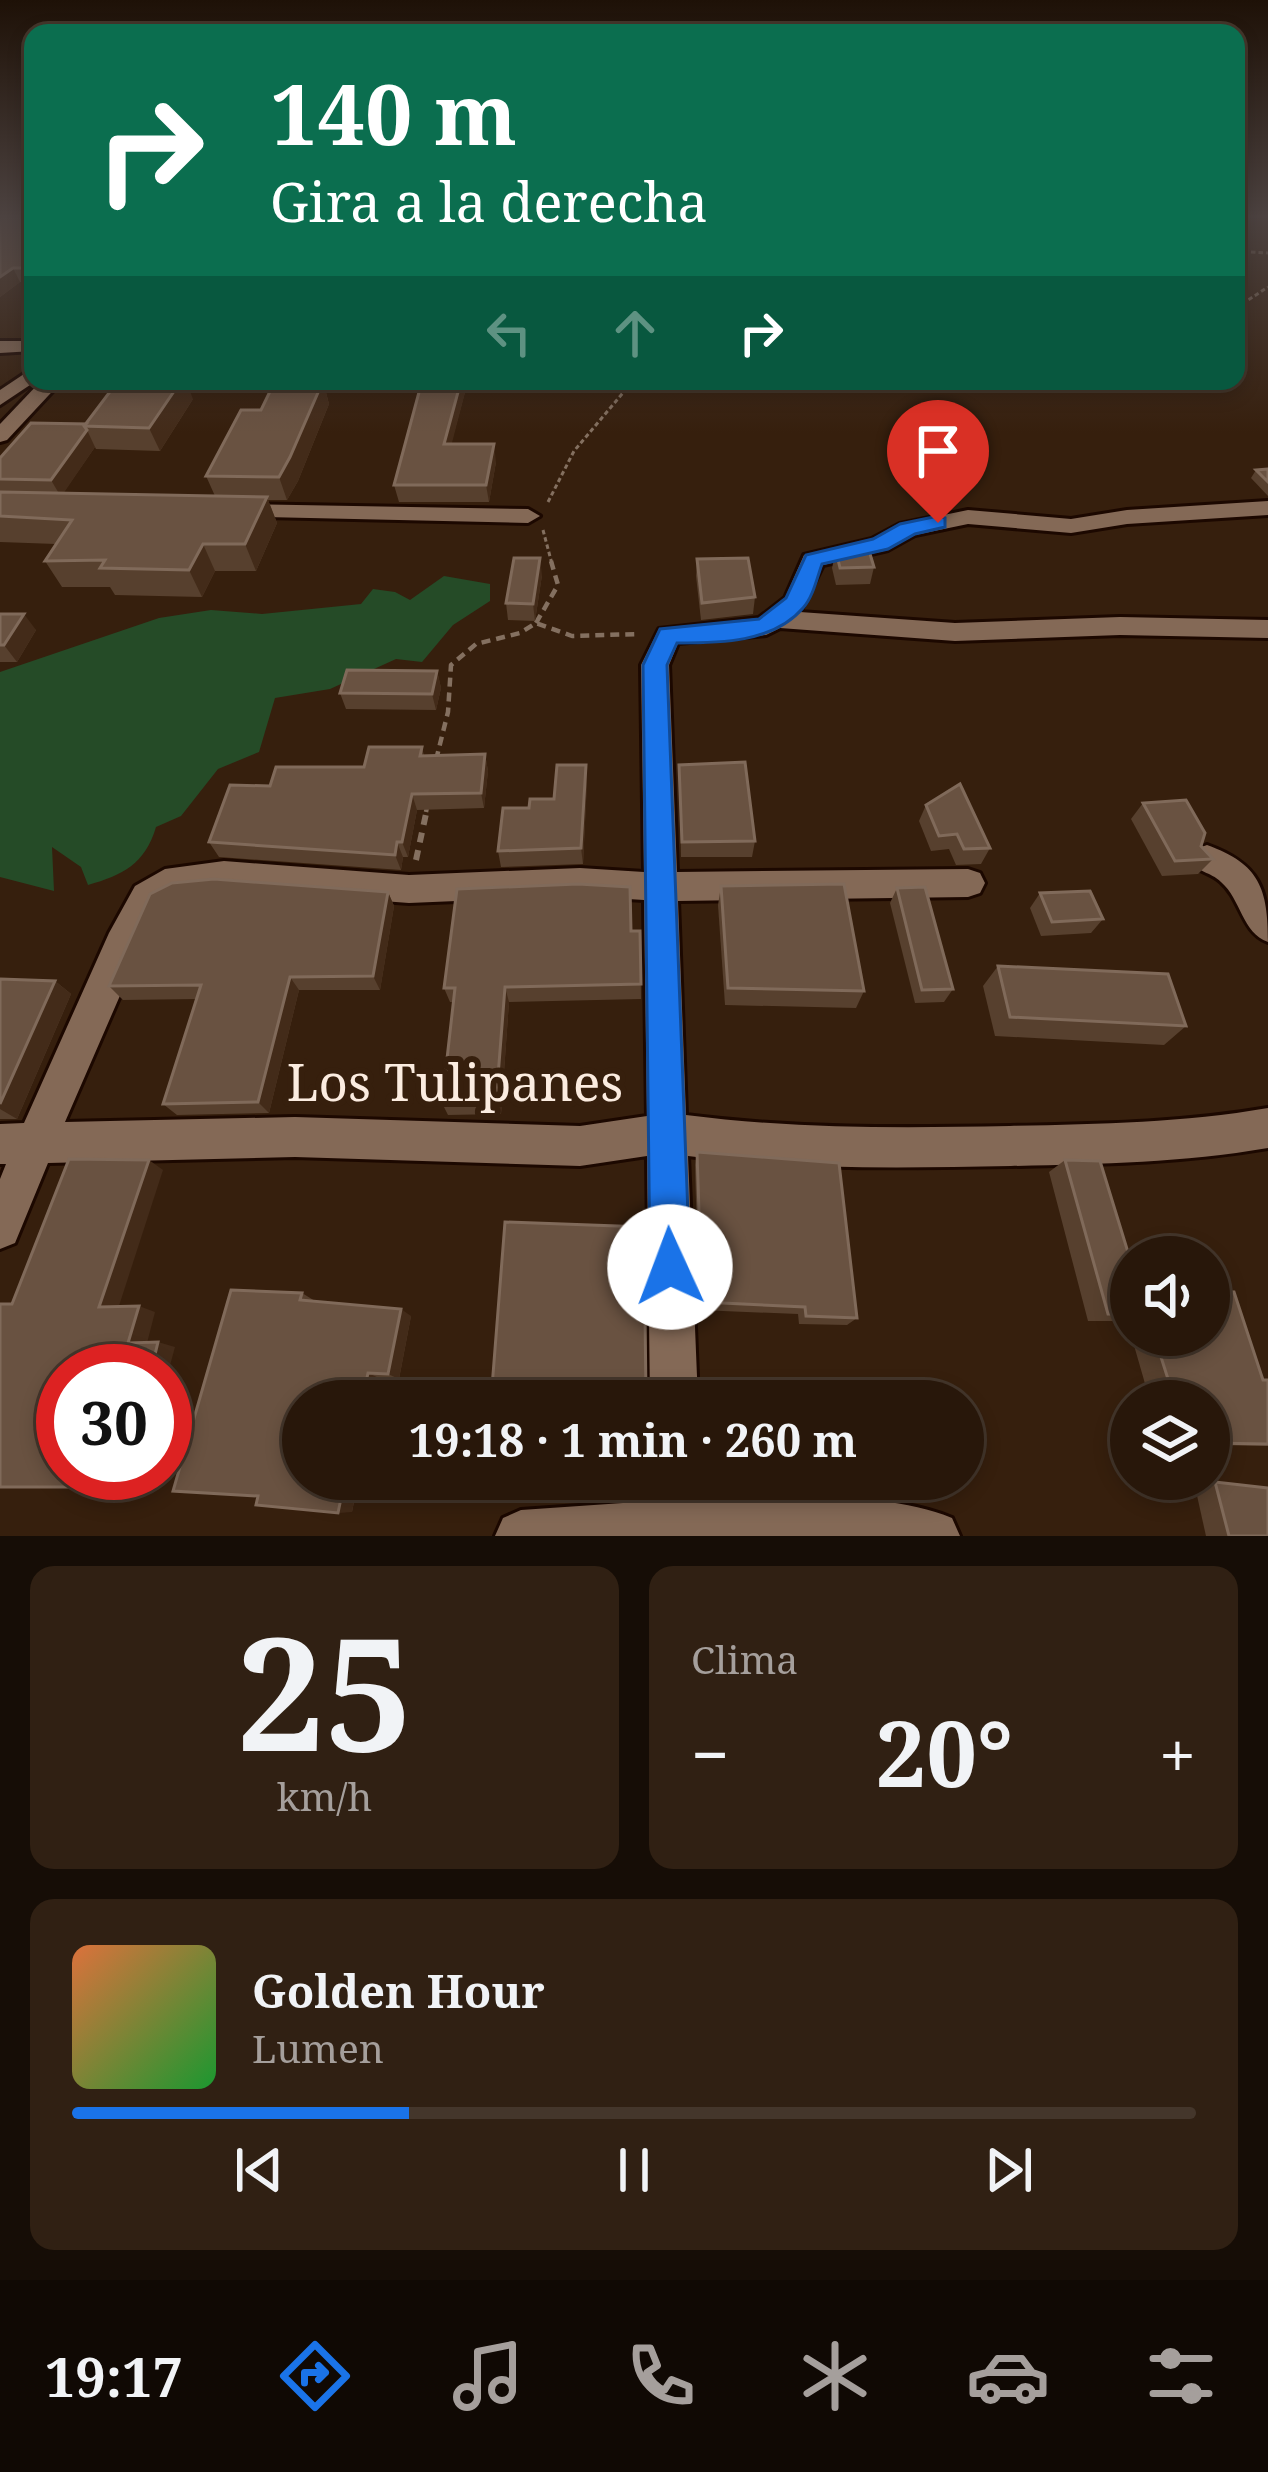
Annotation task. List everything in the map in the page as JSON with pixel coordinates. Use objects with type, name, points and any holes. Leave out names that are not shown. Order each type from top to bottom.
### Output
[{"type":"street","points":[[0,399],[24,381]]},
{"type":"street","points":[[0,436],[43,390]]},
{"type":"street","points":[[673,1380],[655,665],[668,635],[766,626],[796,602],[813,560],[880,544],[908,529],[968,517],[1070,526],[1126,517],[1268,508]]},
{"type":"street","points":[[209,511],[528,517]]},
{"type":"street","points":[[775,620],[955,632],[1120,626],[1268,629]]},
{"type":"street","points":[[1207,859],[1233,872],[1266,908]]},
{"type":"street","points":[[0,1228],[17,1145],[147,896],[177,879],[224,875],[410,889],[580,882],[663,887],[968,883]]},
{"type":"street","name":"Los Tulipanes","points":[[17,1145],[295,1137],[580,1146],[667,1133],[769,1146],[864,1149],[1186,1142],[1268,1128]]},
{"type":"street","points":[[521,1536],[677,1512],[927,1536]]},
{"type":"path","points":[[434,770],[448,712],[451,665],[476,644],[520,633],[536,623],[558,585],[543,536],[544,512],[557,472],[582,436],[625,390]]},
{"type":"path","points":[[536,623],[548,632],[576,636],[668,635]]},
{"type":"path","points":[[410,889],[430,791]]},
{"type":"green space","points":[[444,576],[490,584],[490,601],[453,625],[422,662],[396,659],[330,689],[275,698],[259,752],[218,769],[181,816],[156,827],[146,850],[131,866],[88,885],[81,867],[52,847],[54,891],[0,877],[0,672],[159,618],[211,610],[262,614],[361,604],[373,589],[410,600]]},
{"type":"building","points":[[111,390],[175,390],[149,428],[84,426]]},
{"type":"building","points":[[271,390],[319,390],[279,477],[206,476],[241,410],[261,410]]},
{"type":"building","points":[[420,390],[459,390],[444,444],[494,444],[486,485],[394,485]]},
{"type":"building","points":[[31,423],[86,424],[87,430],[51,480],[0,479],[0,458]]},
{"type":"building","points":[[0,492],[267,497],[245,544],[203,544],[189,570],[100,568],[105,560],[45,561],[72,520],[0,516]]},
{"type":"building","points":[[867,544],[874,567],[840,568],[836,551]]},
{"type":"building","points":[[514,558],[540,558],[533,604],[506,603]]},
{"type":"building","points":[[748,558],[755,597],[702,603],[697,559]]},
{"type":"building","points":[[0,614],[24,614],[4,645],[0,645]]},
{"type":"building","points":[[347,670],[437,671],[432,694],[340,693]]},
{"type":"building","points":[[369,747],[422,747],[420,756],[485,754],[481,793],[412,794],[395,855],[209,842],[230,785],[270,786],[276,767],[364,767]]},
{"type":"building","points":[[745,762],[755,841],[682,842],[679,765]]},
{"type":"building","points":[[557,765],[586,765],[581,848],[498,851],[503,808],[529,808],[530,799],[554,799]]},
{"type":"building","points":[[960,784],[990,848],[964,849],[957,834],[939,836],[926,805]]},
{"type":"building","points":[[1186,800],[1205,833],[1201,846],[1213,859],[1175,861],[1143,803]]},
{"type":"building","points":[[214,879],[388,892],[373,976],[290,977],[258,1102],[163,1104],[201,985],[109,986],[150,894],[172,883]]},
{"type":"building","points":[[578,884],[630,887],[631,931],[640,931],[641,984],[505,987],[496,1102],[442,1103],[455,988],[444,988],[457,889]]},
{"type":"building","points":[[844,884],[864,991],[728,988],[721,886]]},
{"type":"building","points":[[925,887],[953,989],[922,990],[897,888]]},
{"type":"building","points":[[1090,891],[1103,919],[1052,922],[1040,893]]},
{"type":"building","points":[[998,966],[1168,974],[1186,1026],[1010,1017]]},
{"type":"building","points":[[0,979],[55,981],[0,1104]]},
{"type":"building","points":[[697,1152],[839,1163],[857,1318],[806,1316],[805,1307],[702,1302]]},
{"type":"building","points":[[69,1159],[149,1160],[99,1307],[139,1306],[128,1343],[158,1344],[36,1344],[36,1487],[0,1487],[0,1304],[12,1304]]},
{"type":"building","points":[[1065,1160],[1100,1161],[1123,1236],[1110,1236],[1108,1314]]},
{"type":"building","points":[[505,1222],[644,1227],[646,1380],[493,1380]]},
{"type":"building","points":[[231,1290],[302,1293],[300,1300],[401,1309],[388,1374],[368,1373],[366,1380],[282,1380],[282,1500],[341,1500],[338,1513],[256,1505],[258,1496],[192,1492],[192,1425]]},
{"type":"building","points":[[1230,1292],[1234,1292],[1263,1380],[1268,1380],[1268,1444],[1230,1443],[1230,1380],[1168,1380],[1161,1356],[1230,1356]]},
{"type":"building","points":[[1230,1484],[1268,1488],[1268,1536],[1229,1536],[1220,1500],[1230,1500]]},
{"type":"route","points":[[670,1267],[655,665],[668,635],[766,626],[796,602],[813,560],[880,544],[908,529],[938,523]]}]
